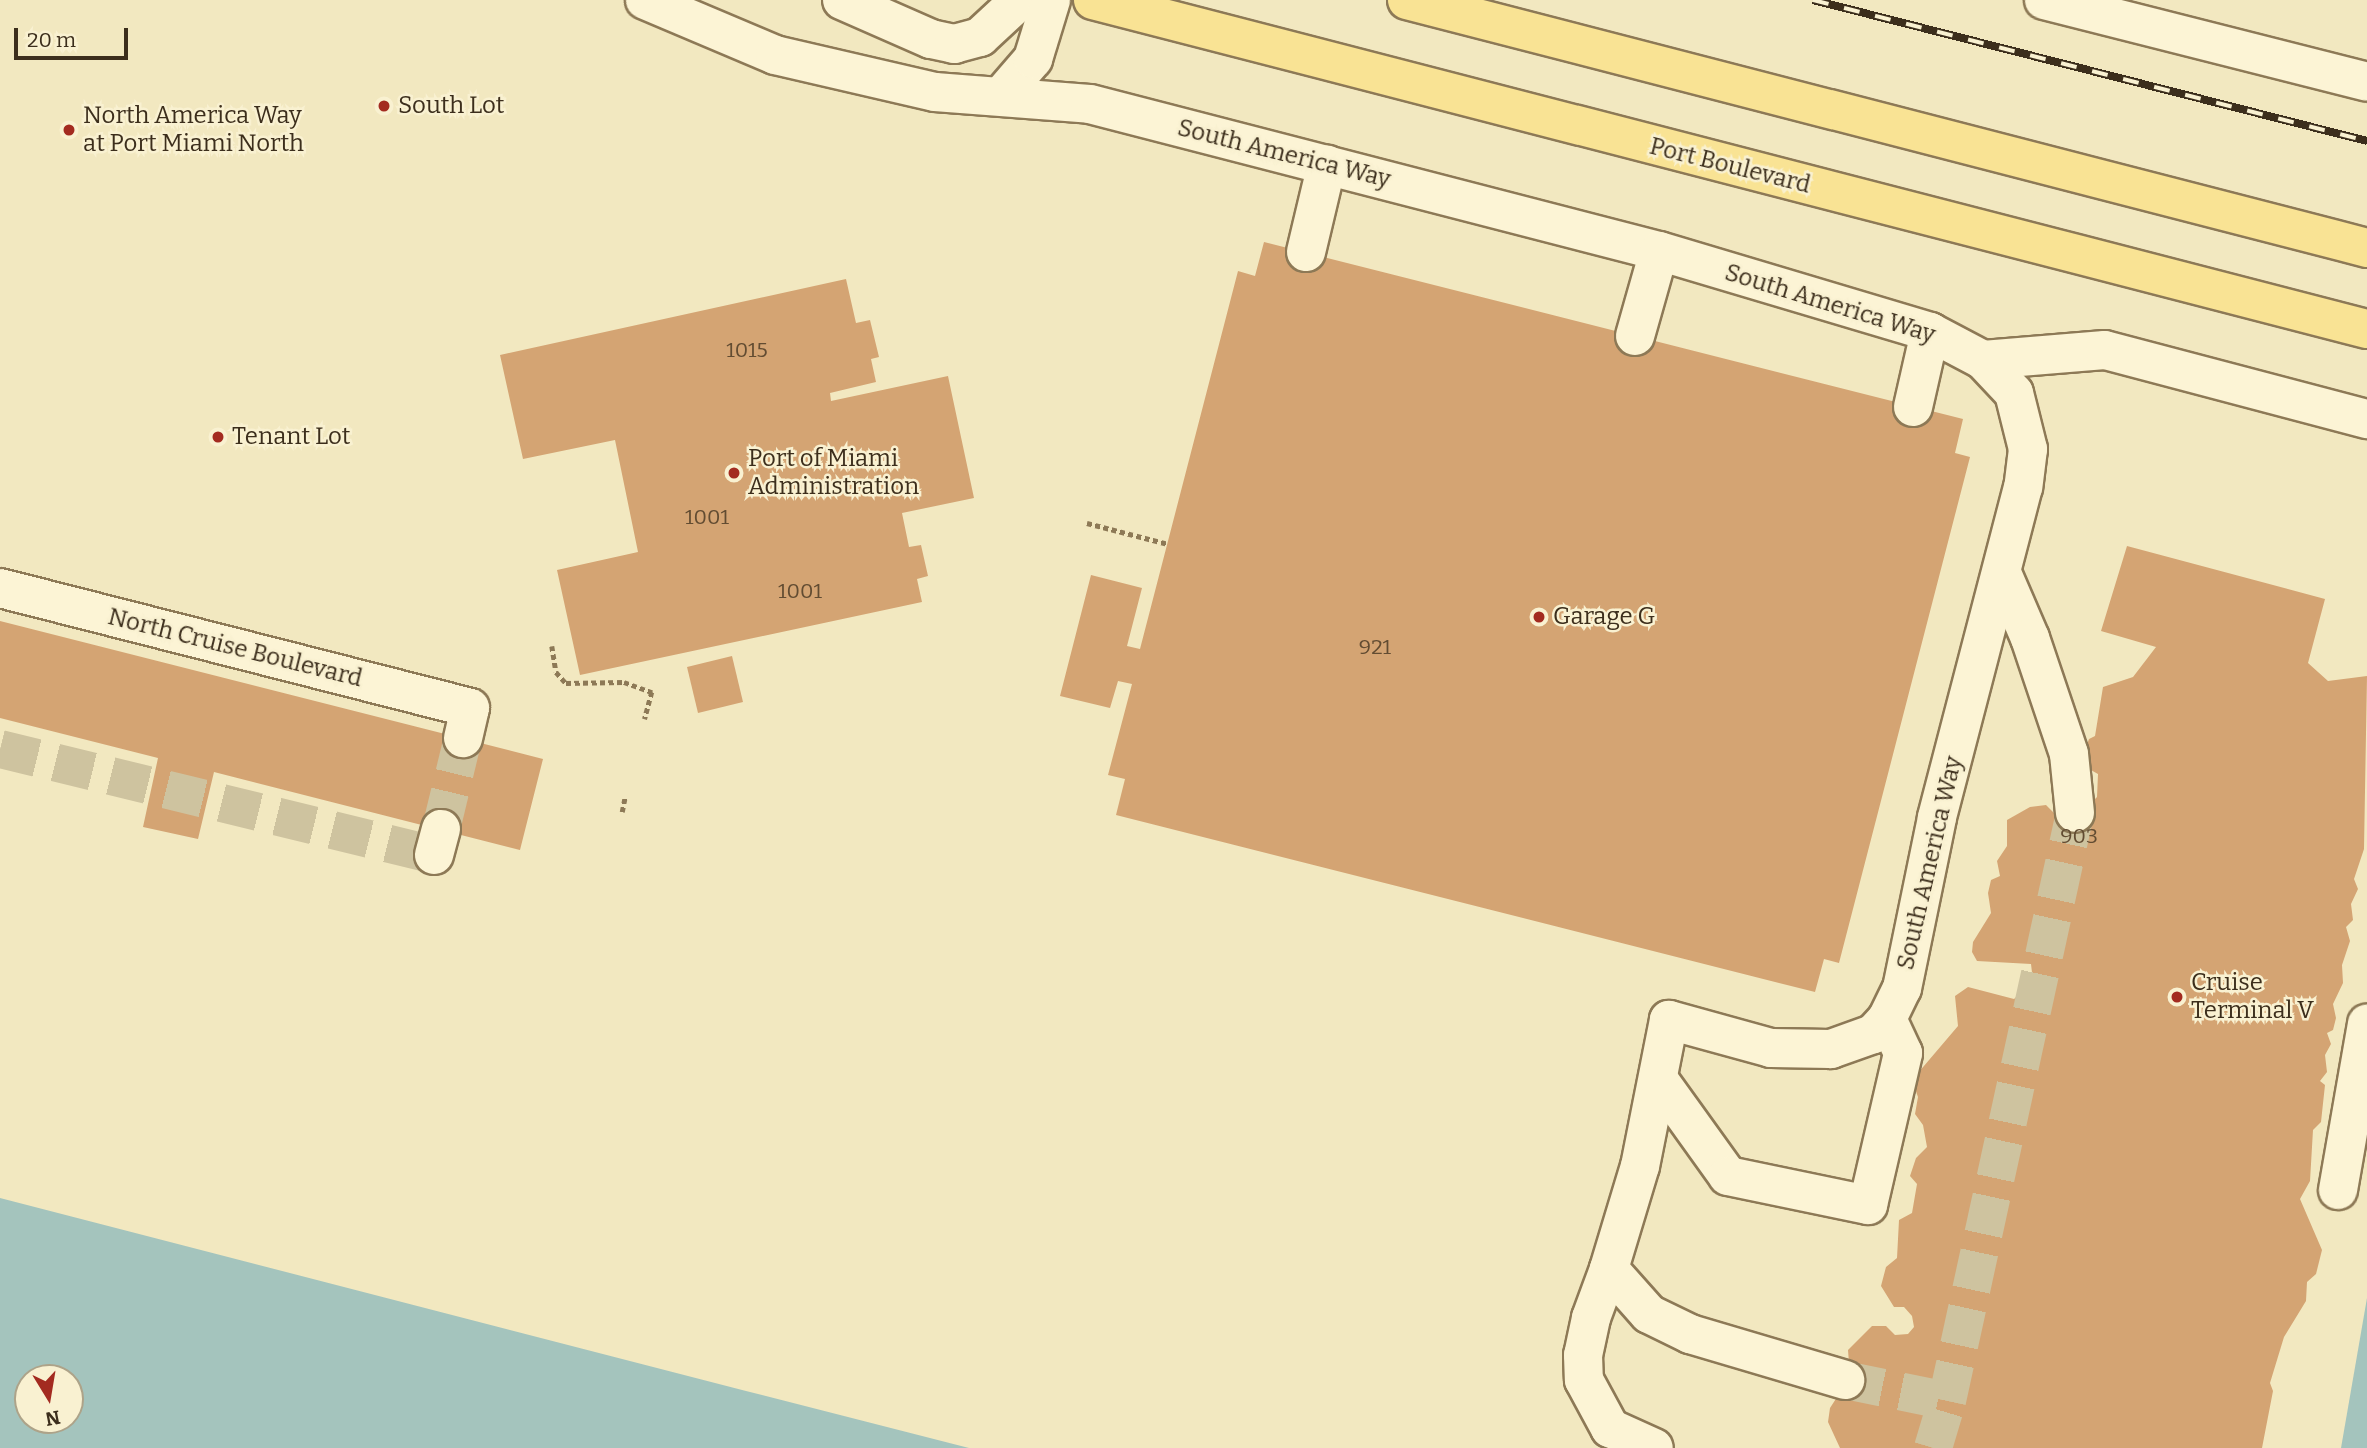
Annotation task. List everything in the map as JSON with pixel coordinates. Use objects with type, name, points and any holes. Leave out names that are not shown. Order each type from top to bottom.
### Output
[{"type":"main road","name":"Port Boulevard","points":[[1093,0],[2367,329]]},
{"type":"main road","points":[[1407,0],[2367,248]]},
{"type":"street","name":"South America Way","points":[[645,0],[775,55],[935,92],[1002,95],[1090,104],[1658,251],[1930,331],[1983,360],[2014,393],[2028,449],[2002,573],[1937,818],[1902,988],[1887,1019],[1873,1034],[1853,1043],[1801,1052],[1771,1048],[1668,1020],[1659,1080]]},
{"type":"street","points":[[842,0],[931,39],[954,44],[981,37],[1020,0]]},
{"type":"street","points":[[1002,95],[1033,59],[1051,0]]},
{"type":"street","points":[[2044,0],[2367,82]]},
{"type":"street","points":[[1306,252],[1327,164]]},
{"type":"street","points":[[1635,336],[1658,251]]},
{"type":"street","points":[[1913,407],[1930,331]]},
{"type":"street","points":[[1983,360],[2105,350],[2367,419]]},
{"type":"street","points":[[2002,573],[2030,638],[2069,754],[2075,813]]},
{"type":"street","name":"North Cruise Boulevard","points":[[0,587],[467,723]]},
{"type":"street","points":[[1659,1080],[1728,1175],[1868,1205],[1903,1053],[1887,1019]]},
{"type":"street","points":[[2338,1191],[2367,1023]]},
{"type":"street","points":[[1654,1448],[1610,1429],[1584,1381],[1583,1355],[1591,1318],[1640,1166],[1659,1080]]},
{"type":"street","points":[[1609,1269],[1649,1314],[1690,1334],[1845,1380]]},
{"type":"path","points":[[1087,523],[1168,544]]},
{"type":"path","points":[[552,646],[556,672],[566,683],[624,682],[652,692],[645,719]]},
{"type":"path","points":[[622,811],[625,797]]},
{"type":"water","points":[[0,1198],[969,1448],[0,1448]]},
{"type":"water","points":[[2367,1298],[2367,1448],[2341,1448]]},
{"type":"building","name":"Garage G","points":[[1264,242],[1963,419],[1955,453],[1970,457],[1839,963],[1824,959],[1815,992],[1116,815],[1125,779],[1108,775],[1132,684],[1118,681],[1110,708],[1060,696],[1091,575],[1142,588],[1127,646],[1140,649],[1238,271],[1255,276]]},
{"type":"building","points":[[846,279],[856,323],[870,320],[879,357],[871,359],[876,382],[830,393],[831,401],[948,376],[974,498],[902,513],[909,547],[921,545],[928,576],[917,579],[922,602],[580,675],[557,570],[638,552],[615,440],[523,459],[500,355]]},
{"type":"building","name":"Cruise Terminal V","points":[[2127,546],[2325,599],[2308,663],[2328,681],[2367,676],[2364,849],[2354,879],[2358,889],[2351,904],[2353,920],[2346,927],[2350,941],[2342,965],[2343,983],[2333,1004],[2336,1018],[2333,1030],[2327,1033],[2331,1044],[2325,1055],[2327,1072],[2320,1081],[2325,1085],[2321,1122],[2313,1130],[2310,1181],[2300,1199],[2322,1250],[2316,1274],[2307,1282],[2306,1301],[2284,1337],[2270,1383],[2273,1391],[2262,1448],[1840,1448],[1828,1422],[1830,1408],[1850,1377],[1848,1350],[1872,1326],[1886,1326],[1895,1335],[1908,1334],[1914,1327],[1912,1316],[1904,1307],[1894,1307],[1881,1286],[1886,1267],[1897,1258],[1899,1220],[1912,1213],[1917,1184],[1910,1176],[1916,1158],[1927,1147],[1923,1125],[1915,1114],[1918,1097],[1912,1080],[1958,1026],[1955,996],[1968,987],[2014,999],[2033,981],[2031,964],[1977,961],[1972,952],[1973,942],[1991,913],[1988,893],[1991,880],[2000,876],[1997,861],[2007,846],[2007,820],[2030,807],[2046,805],[2060,819],[2087,807],[2097,797],[2098,774],[2089,769],[2084,753],[2089,739],[2095,736],[2103,687],[2133,677],[2156,647],[2101,631]]},
{"type":"building","points":[[0,621],[543,759],[520,850],[214,772],[198,839],[143,827],[158,758],[0,718]]},
{"type":"building","points":[[732,656],[743,702],[698,713],[687,667]]},
{"type":"tunnel","points":[[441,829],[463,738]]},
{"type":"tunnel","points":[[0,749],[434,855]]},
{"type":"tunnel","points":[[1845,1380],[1947,1401],[2075,813]]},
{"type":"tunnel","points":[[1933,1448],[1947,1401]]},
{"type":"railway","points":[[1813,0],[2367,141]]},
{"type":"place","name":"South Lot","points":[[384,106]]},
{"type":"place","name":"North America Way at Port Miami North","points":[[69,130]]},
{"type":"place","name":"Tenant Lot","points":[[218,437]]},
{"type":"place","name":"Port of Miami Administration","points":[[734,473]]},
{"type":"place","name":"Garage G","points":[[1539,617]]},
{"type":"place","name":"Cruise Terminal V","points":[[2177,997]]}]
